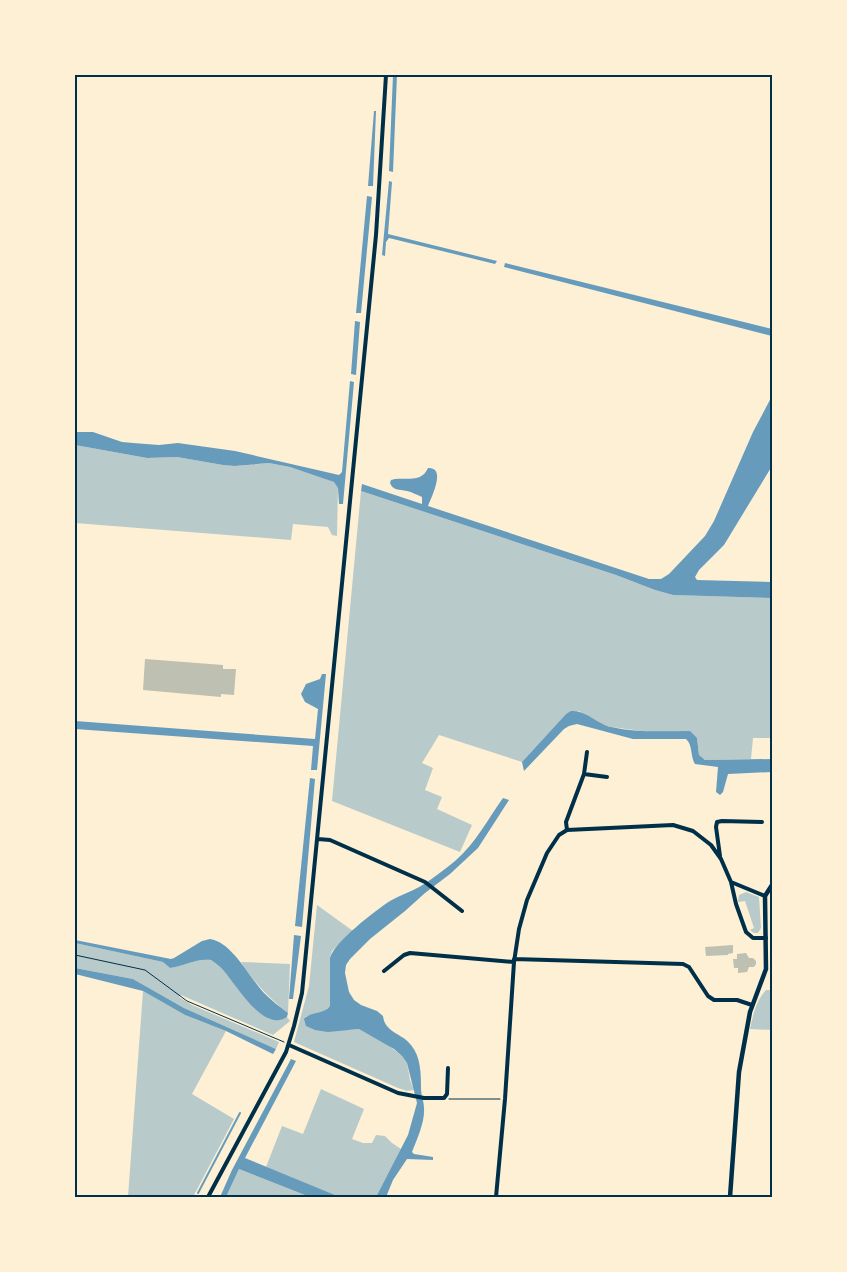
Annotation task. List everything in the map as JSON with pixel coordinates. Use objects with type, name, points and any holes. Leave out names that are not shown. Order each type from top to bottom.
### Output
[{"type":"street","points":[[208,1197],[289,1045],[302,993],[376,235],[386,75]]},
{"type":"street","points":[[567,830],[566,822],[584,774],[587,752]]},
{"type":"street","points":[[584,774],[607,777]]},
{"type":"street","points":[[721,858],[716,827],[717,822],[762,822]]},
{"type":"street","points":[[496,1197],[505,1099],[514,960],[522,920],[533,886],[547,853],[559,836],[567,830],[673,825],[700,835],[712,845],[721,858],[731,882],[736,904],[746,932],[753,938],[766,938]]},
{"type":"street","points":[[318,839],[330,840],[425,882],[462,911]]},
{"type":"street","points":[[731,882],[765,896]]},
{"type":"street","points":[[730,1197],[739,1072],[752,1005],[766,969],[765,896],[772,885]]},
{"type":"street","points":[[384,971],[404,955],[410,953],[514,960],[683,964],[690,967],[708,996],[714,1000],[737,1000],[752,1005]]},
{"type":"street","points":[[289,1045],[398,1093],[424,1098],[444,1098],[447,1094],[448,1068]]},
{"type":"path","points":[[75,955],[145,970],[187,1001],[289,1045]]},
{"type":"path","points":[[444,1098],[505,1099]]},
{"type":"shaded area","points":[[75,445],[147,458],[177,457],[237,466],[269,463],[290,467],[329,480],[338,487],[337,536],[332,535],[328,527],[293,524],[291,540],[75,523]]},
{"type":"shaded area","points":[[361,491],[673,595],[772,598],[772,738],[753,738],[751,759],[705,760],[699,755],[697,738],[611,727],[600,724],[579,711],[566,714],[522,762],[439,735],[422,763],[433,768],[425,790],[442,797],[437,809],[472,825],[460,852],[332,801]]},
{"type":"shaded area","points":[[746,892],[759,897],[761,928],[758,933],[750,930],[754,928],[745,901],[738,902],[739,895]]},
{"type":"shaded area","points":[[317,905],[353,931],[332,951],[330,958],[330,1006],[324,1011],[305,1017],[350,1030],[359,1029],[383,1041],[402,1056],[407,1063],[414,1090],[407,1091],[398,1088],[294,1042],[309,986]]},
{"type":"shaded area","points":[[75,943],[163,962],[170,968],[201,960],[211,960],[222,969],[242,994],[260,1012],[278,1020],[287,1017],[290,1021],[273,1035],[181,995],[179,997],[192,1005],[279,1042],[276,1049],[184,1008],[133,979],[75,968]]},
{"type":"shaded area","points":[[241,962],[290,964],[288,1013],[262,990]]},
{"type":"shaded area","points":[[766,990],[772,990],[772,1030],[750,1029],[757,1003]]},
{"type":"shaded area","points":[[143,991],[185,1015],[226,1031],[192,1094],[234,1119],[193,1197],[128,1197]]},
{"type":"shaded area","points":[[321,1089],[364,1109],[352,1139],[363,1143],[372,1143],[376,1135],[385,1136],[401,1149],[376,1197],[340,1197],[266,1167],[282,1126],[303,1134]]},
{"type":"shaded area","points":[[239,1169],[310,1197],[226,1197]]},
{"type":"water","points":[[393,75],[397,75],[393,172],[389,171]]},
{"type":"water","points":[[374,111],[376,111],[373,186],[368,186]]},
{"type":"water","points":[[389,181],[392,182],[388,234],[497,261],[495,264],[389,238],[386,242],[385,256],[382,255]]},
{"type":"water","points":[[367,196],[372,197],[361,313],[356,313]]},
{"type":"water","points":[[505,263],[772,329],[772,336],[504,267]]},
{"type":"water","points":[[355,321],[360,322],[356,375],[351,374]]},
{"type":"water","points":[[350,381],[354,382],[343,504],[339,504],[338,488],[334,482],[290,467],[269,463],[235,466],[223,465],[177,457],[147,458],[75,445],[75,432],[93,432],[122,442],[159,445],[178,443],[235,451],[339,475],[342,472]]},
{"type":"water","points":[[772,396],[772,466],[724,545],[699,570],[695,577],[697,580],[772,582],[772,598],[673,595],[361,491],[362,484],[422,504],[422,497],[409,491],[395,489],[391,486],[391,480],[419,477],[428,468],[434,469],[437,477],[436,484],[428,506],[649,579],[661,579],[669,574],[705,536],[714,521],[753,432]]},
{"type":"water","points":[[322,674],[326,674],[317,770],[311,770],[313,746],[75,729],[75,721],[315,739],[318,709],[305,702],[301,694],[306,684],[320,679]]},
{"type":"water","points":[[571,711],[582,713],[606,725],[621,729],[690,731],[697,738],[699,755],[705,760],[772,759],[772,772],[728,774],[723,792],[720,795],[716,792],[718,767],[695,764],[690,744],[686,739],[633,739],[577,724],[564,729],[524,771],[522,762],[566,714]]},
{"type":"water","points":[[310,778],[315,779],[302,927],[295,926]]},
{"type":"water","points":[[503,798],[509,800],[478,848],[450,874],[370,939],[346,965],[345,973],[349,992],[354,1000],[383,1016],[387,1026],[407,1041],[417,1055],[424,1113],[412,1152],[433,1157],[433,1160],[407,1159],[393,1180],[386,1197],[376,1197],[408,1135],[417,1103],[407,1063],[394,1049],[359,1029],[328,1032],[315,1030],[306,1026],[304,1019],[324,1011],[330,1006],[330,958],[339,943],[383,906],[421,886],[455,861],[475,839]]},
{"type":"water","points":[[294,935],[301,936],[293,999],[289,999]]},
{"type":"water","points":[[210,939],[226,946],[233,953],[264,993],[288,1013],[287,1017],[278,1020],[260,1013],[251,1005],[222,969],[211,960],[201,960],[170,968],[163,962],[75,943],[75,940],[171,959],[202,941]]},
{"type":"water","points":[[75,968],[133,979],[184,1008],[276,1049],[273,1054],[226,1031],[185,1015],[143,991],[75,974]]},
{"type":"water","points":[[291,1059],[296,1061],[245,1158],[340,1197],[310,1197],[239,1169],[226,1197],[220,1197],[232,1170]]},
{"type":"building","points":[[145,659],[223,665],[223,669],[236,669],[234,695],[221,694],[221,697],[143,690]]},
{"type":"building","points":[[733,945],[733,953],[706,956],[705,947]]},
{"type":"building","points":[[746,953],[749,958],[753,958],[756,961],[756,964],[754,967],[749,967],[747,972],[738,973],[738,968],[734,968],[733,959],[737,959],[737,954]]},
{"type":"waterway","points":[[198,1193],[240,1113]]}]
